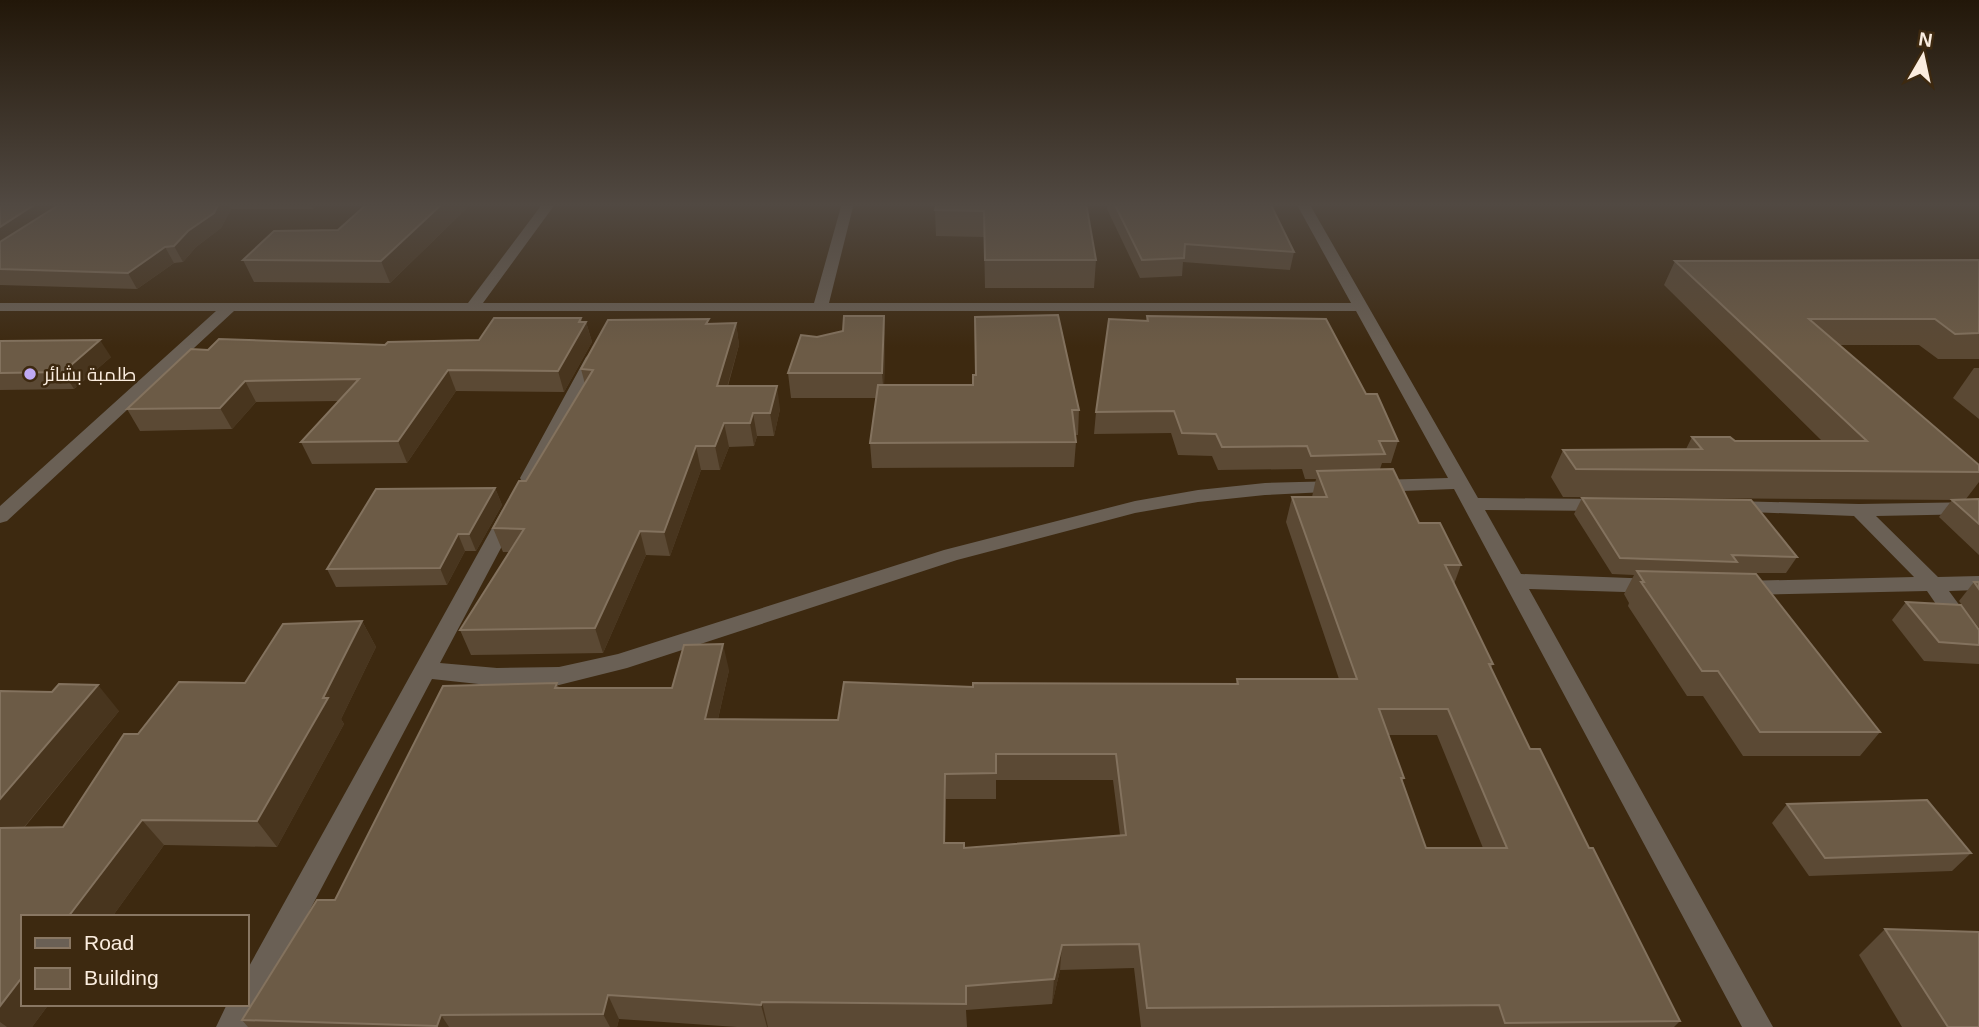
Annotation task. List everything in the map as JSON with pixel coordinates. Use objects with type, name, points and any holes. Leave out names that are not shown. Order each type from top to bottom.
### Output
[{"type":"street","points":[[472,307],[514,251]]},
{"type":"street","points":[[820,307],[835,251]]},
{"type":"street","points":[[1329,251],[1472,504],[1758,1027]]},
{"type":"street","points":[[0,307],[1361,307]]},
{"type":"street","points":[[0,517],[230,307]]},
{"type":"street","points":[[248,997],[622,307]]},
{"type":"street","points":[[425,670],[497,677],[559,676],[620,662],[951,555],[1135,508],[1198,496],[1265,489],[1460,483]]},
{"type":"street","points":[[1472,504],[1620,505]]},
{"type":"street","points":[[1714,507],[1859,510],[1979,508]]},
{"type":"street","points":[[1859,510],[1933,583],[1979,649]]},
{"type":"street","points":[[1514,581],[1678,587]]},
{"type":"street","points":[[1718,588],[1979,583]]},
{"type":"street","points":[[231,1027],[243,1006]]},
{"type":"building","points":[[0,251],[159,251],[128,273],[0,269]]},
{"type":"building","points":[[253,251],[392,251],[381,261],[243,260]]},
{"type":"building","points":[[985,251],[1094,251],[1096,260],[985,260]]},
{"type":"building","points":[[1138,251],[1185,251],[1184,258],[1142,260]]},
{"type":"building","points":[[1979,260],[1979,333],[1955,334],[1935,319],[1809,319],[1979,465],[1979,472],[1576,469],[1563,450],[1702,449],[1692,437],[1730,437],[1735,441],[1867,441],[1675,261]]},
{"type":"building","points":[[1058,315],[1079,410],[1072,410],[1076,442],[870,443],[878,385],[973,385],[973,375],[976,375],[975,317]]},
{"type":"building","points":[[844,316],[884,316],[882,373],[788,373],[801,335],[817,337],[843,331]]},
{"type":"building","points":[[1147,316],[1326,319],[1366,394],[1377,394],[1398,441],[1379,441],[1385,454],[1311,456],[1307,446],[1222,447],[1216,434],[1182,433],[1174,411],[1096,412],[1109,319],[1148,321]]},
{"type":"building","points":[[494,318],[581,318],[579,322],[586,322],[558,371],[448,370],[398,441],[301,442],[359,379],[245,381],[220,408],[127,409],[191,349],[208,350],[219,339],[385,345],[388,342],[479,340]]},
{"type":"building","points":[[709,319],[706,324],[736,323],[717,386],[777,386],[770,413],[753,413],[750,423],[724,423],[715,446],[696,446],[664,532],[640,531],[595,628],[460,630],[524,529],[493,528],[519,481],[526,481],[593,370],[581,369],[608,320]]},
{"type":"building","points":[[100,340],[63,372],[0,373],[0,341]]},
{"type":"building","points":[[1393,469],[1419,523],[1440,523],[1461,565],[1445,565],[1493,664],[1489,664],[1530,749],[1540,749],[1589,848],[1593,848],[1680,1021],[1505,1023],[1499,1005],[1147,1008],[1139,944],[1062,945],[1054,979],[966,986],[966,1004],[762,1002],[761,1005],[608,995],[603,1014],[441,1015],[437,1026],[242,1020],[317,900],[335,900],[443,686],[557,683],[555,688],[672,688],[684,645],[723,644],[705,719],[838,720],[844,682],[973,687],[973,683],[1238,684],[1237,679],[1357,679],[1292,497],[1327,497],[1317,471]],"holes":[[[1379,709],[1448,709],[1507,848],[1426,848]],[[996,754],[1116,754],[1126,835],[964,848],[964,843],[944,843],[945,774],[996,773]]]},
{"type":"building","points":[[495,488],[469,534],[458,534],[440,568],[327,569],[376,489]]},
{"type":"building","points":[[1582,498],[1751,500],[1797,557],[1732,555],[1737,562],[1620,558]]},
{"type":"building","points":[[1979,499],[1979,524],[1952,500]]},
{"type":"building","points":[[1637,571],[1756,574],[1880,732],[1760,732],[1718,671],[1702,671],[1641,582],[1644,582]]},
{"type":"building","points":[[1906,602],[1961,605],[1979,630],[1979,645],[1939,642]]},
{"type":"building","points":[[362,621],[323,698],[328,698],[257,821],[142,820],[70,915],[21,915],[21,979],[0,1006],[0,828],[63,827],[124,734],[138,734],[179,682],[245,683],[283,624]]},
{"type":"building","points":[[59,684],[98,685],[0,799],[0,691],[52,692]]},
{"type":"building","points":[[1927,800],[1971,853],[1825,858],[1787,804]]},
{"type":"building","points":[[1885,929],[1979,932],[1979,1027],[1948,1027]]},
{"type":"place","name":"طلمبة بشائر","points":[[30,374]]}]
